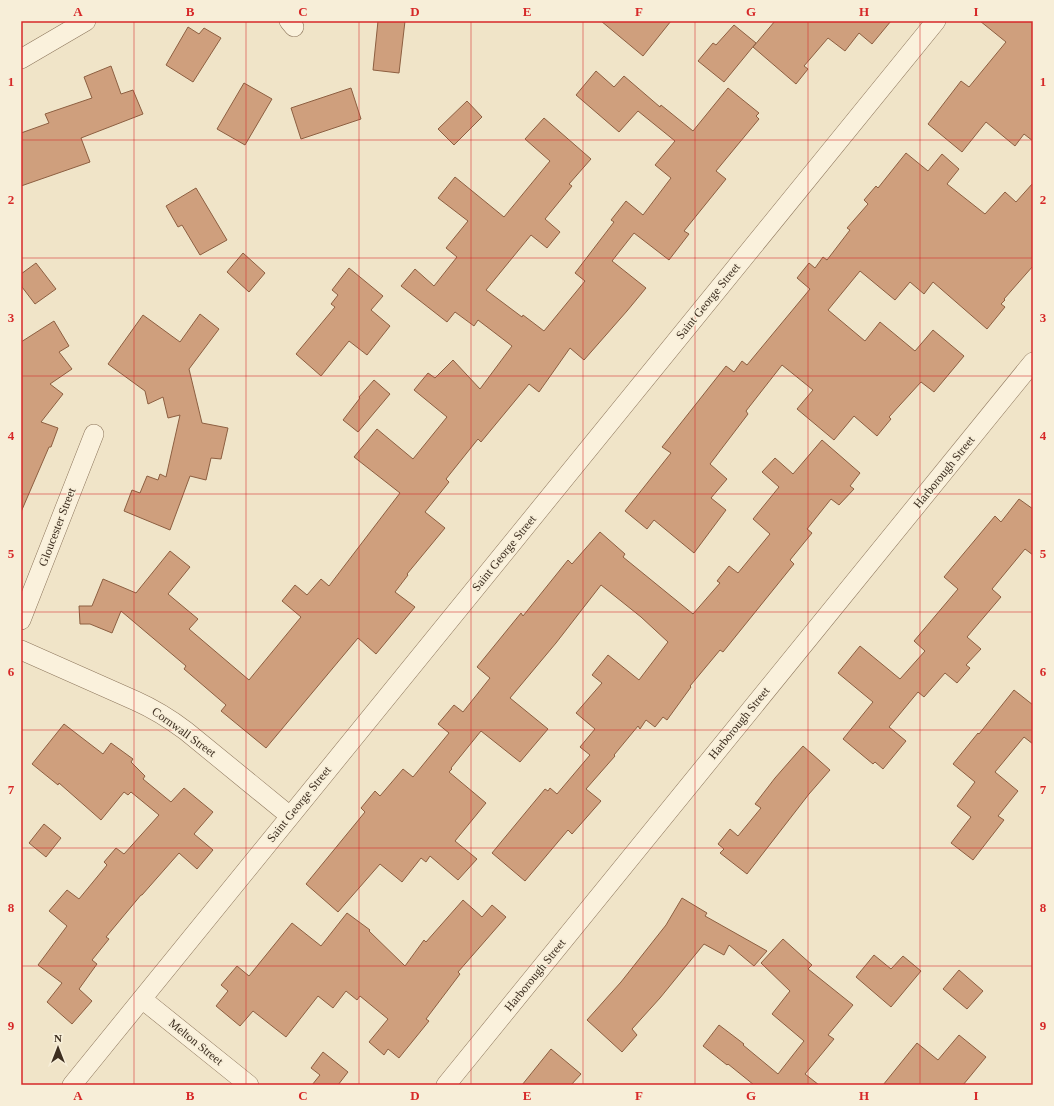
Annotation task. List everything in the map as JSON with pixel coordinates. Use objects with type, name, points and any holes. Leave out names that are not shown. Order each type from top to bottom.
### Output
[{"type":"street","points":[[21,59],[86,21]]},
{"type":"street","name":"Saint George Street","points":[[72,1085],[936,21]]},
{"type":"street","name":"Harborough Street","points":[[446,1085],[1033,362]]},
{"type":"street","name":"Gloucester Street","points":[[21,620],[94,434]]},
{"type":"street","name":"Cornwall Street","points":[[21,650],[164,715],[186,731],[290,816]]},
{"type":"street","name":"Melton Street","points":[[142,999],[249,1085]]},
{"type":"building","points":[[378,21],[405,21],[399,73],[373,70]]},
{"type":"building","points":[[601,21],[671,21],[643,56]]},
{"type":"building","points":[[775,21],[891,21],[872,44],[859,33],[845,51],[828,38],[804,66],[808,69],[796,84],[753,47]]},
{"type":"building","points":[[980,21],[1033,21],[1033,141],[1024,134],[1015,146],[986,122],[962,152],[928,124],[961,81],[969,87],[1006,42]]},
{"type":"building","points":[[734,25],[756,43],[724,82],[698,61],[713,43],[716,45]]},
{"type":"building","points":[[188,27],[199,34],[204,28],[221,38],[193,82],[166,65]]},
{"type":"building","points":[[111,66],[121,94],[133,90],[143,114],[81,138],[90,162],[21,186],[21,133],[49,123],[45,114],[92,98],[84,77]]},
{"type":"building","points":[[596,71],[614,87],[624,76],[660,107],[661,105],[693,131],[728,88],[759,113],[756,116],[759,119],[716,171],[726,179],[684,231],[689,234],[669,260],[634,233],[612,261],[646,288],[627,311],[584,360],[570,348],[539,392],[529,384],[481,442],[478,439],[446,479],[449,482],[425,512],[445,528],[407,574],[408,575],[395,592],[415,607],[376,654],[358,638],[266,748],[221,711],[226,705],[184,669],[186,666],[121,611],[112,633],[90,624],[80,624],[79,606],[92,606],[103,579],[136,593],[170,551],[190,567],[168,594],[198,619],[189,629],[249,680],[301,617],[282,601],[295,585],[307,595],[321,579],[329,586],[400,493],[354,457],[377,429],[413,459],[447,417],[414,390],[428,373],[435,378],[453,360],[480,389],[512,346],[478,320],[474,326],[455,312],[447,322],[401,286],[415,269],[434,286],[457,257],[446,248],[468,221],[438,198],[455,177],[504,217],[550,161],[525,139],[544,118],[591,159],[569,184],[572,186],[545,219],[560,232],[547,248],[531,235],[486,290],[522,317],[523,315],[544,331],[585,281],[575,273],[614,222],[611,220],[626,201],[643,215],[671,178],[655,165],[675,141],[638,111],[619,132],[576,95]]},
{"type":"building","points":[[244,83],[272,99],[245,145],[217,129]]},
{"type":"building","points":[[351,88],[361,119],[301,139],[291,108]]},
{"type":"building","points":[[467,101],[482,117],[454,145],[438,129]]},
{"type":"building","points":[[906,153],[928,171],[942,154],[959,169],[947,184],[985,214],[1005,192],[1016,202],[1033,183],[1033,266],[1004,299],[1005,300],[1001,304],[1005,307],[987,329],[933,282],[924,294],[910,282],[895,300],[860,271],[828,310],[865,341],[880,322],[915,351],[933,330],[964,356],[934,392],[921,382],[889,417],[891,419],[877,436],[854,416],[834,440],[797,409],[813,390],[782,365],[746,411],[748,414],[710,464],[727,479],[711,498],[726,510],[694,553],[654,520],[647,529],[625,511],[671,453],[662,447],[726,366],[734,372],[742,361],[747,365],[810,289],[797,278],[809,263],[815,268],[823,257],[827,260],[850,230],[847,228],[868,204],[864,200],[876,186],[878,188]]},
{"type":"building","points":[[196,188],[227,240],[200,255],[182,225],[178,227],[166,206]]},
{"type":"building","points":[[243,253],[265,273],[249,292],[227,272]]},
{"type":"building","points":[[36,263],[56,289],[35,304],[22,287],[21,274]]},
{"type":"building","points":[[349,268],[383,296],[371,310],[390,326],[367,355],[349,341],[321,376],[296,354],[335,307],[331,304],[338,295],[332,290]]},
{"type":"building","points":[[200,314],[219,329],[189,369],[202,423],[228,428],[221,459],[211,458],[206,480],[190,476],[170,530],[124,511],[132,490],[140,493],[147,476],[158,480],[160,474],[166,477],[180,415],[168,418],[163,397],[148,404],[145,391],[108,364],[143,315],[180,342]]},
{"type":"building","points":[[54,321],[69,346],[59,352],[72,369],[50,384],[63,394],[41,422],[58,428],[51,447],[49,447],[21,512],[21,342]]},
{"type":"building","points":[[374,380],[390,394],[358,432],[343,420],[360,398],[359,397]]},
{"type":"building","points":[[822,440],[860,473],[850,486],[854,489],[839,505],[831,499],[807,529],[812,533],[790,560],[794,564],[723,652],[720,650],[690,686],[691,687],[667,720],[663,717],[655,727],[646,720],[640,729],[638,726],[614,755],[615,756],[586,789],[601,801],[572,834],[568,830],[525,881],[492,853],[545,789],[548,791],[550,788],[557,794],[590,755],[580,747],[595,729],[576,713],[602,683],[592,675],[608,655],[639,680],[668,642],[641,617],[601,585],[556,643],[510,698],[548,729],[520,762],[481,731],[449,772],[486,803],[455,841],[477,859],[458,880],[430,856],[426,862],[421,858],[402,882],[380,864],[338,912],[306,884],[365,812],[361,808],[375,791],[380,796],[403,769],[413,777],[449,733],[438,724],[454,705],[463,712],[490,678],[477,667],[521,613],[523,616],[568,560],[572,564],[600,532],[625,554],[623,557],[693,614],[720,583],[717,581],[729,566],[738,573],[770,534],[753,519],[779,487],[762,472],[775,458],[793,474]]},
{"type":"building","points":[[1019,499],[1033,509],[1033,555],[1025,549],[992,589],[1001,597],[967,637],[981,649],[966,665],[970,668],[957,683],[945,673],[924,697],[918,692],[889,727],[906,741],[883,769],[875,762],[873,764],[843,739],[873,702],[838,673],[860,646],[900,679],[925,651],[914,641],[958,589],[944,577],[995,516],[1001,522]]},
{"type":"building","points":[[1014,690],[1033,705],[1033,744],[1024,737],[995,772],[1018,791],[998,816],[1004,820],[973,860],[951,843],[971,817],[957,806],[975,782],[953,764]]},
{"type":"building","points":[[64,724],[103,754],[111,743],[133,759],[131,762],[145,776],[143,779],[171,802],[184,788],[213,812],[194,834],[213,850],[197,869],[179,853],[106,937],[109,939],[92,960],[97,964],[79,989],[92,1001],[72,1024],[47,1002],[62,983],[38,965],[67,926],[49,911],[67,890],[79,899],[107,865],[104,862],[116,848],[124,854],[159,815],[131,792],[128,795],[124,792],[101,820],[59,783],[58,785],[32,764]]},
{"type":"building","points":[[803,746],[830,770],[809,794],[747,874],[720,853],[724,849],[718,844],[730,829],[738,836],[761,808],[755,804]]},
{"type":"building","points":[[44,824],[61,838],[46,857],[29,843]]},
{"type":"building","points":[[682,898],[707,913],[705,916],[767,951],[754,966],[729,945],[724,955],[704,944],[660,998],[632,1029],[637,1035],[622,1052],[587,1020],[621,982],[666,925]]},
{"type":"building","points":[[463,900],[482,917],[492,905],[506,917],[458,972],[460,974],[426,1019],[429,1021],[399,1058],[388,1049],[384,1055],[369,1042],[388,1019],[360,996],[357,1000],[346,991],[333,1008],[318,996],[286,1037],[253,1011],[240,1026],[216,1006],[228,991],[221,985],[237,966],[249,976],[292,923],[321,946],[347,913],[370,930],[369,931],[405,966],[424,940],[426,942]]},
{"type":"building","points":[[783,939],[812,965],[808,969],[853,1005],[828,1035],[834,1039],[805,1074],[819,1085],[754,1085],[703,1046],[719,1025],[744,1044],[743,1045],[778,1074],[804,1041],[772,1014],[790,991],[761,963]]},
{"type":"building","points":[[874,955],[891,969],[903,956],[921,971],[891,1007],[856,977]]},
{"type":"building","points":[[959,970],[983,991],[967,1009],[943,989]]},
{"type":"building","points":[[959,1035],[986,1057],[963,1085],[883,1085],[917,1043],[938,1060]]},
{"type":"building","points":[[551,1049],[581,1074],[571,1085],[522,1085]]},
{"type":"building","points":[[323,1052],[348,1072],[338,1085],[312,1085],[320,1075],[311,1068]]}]
